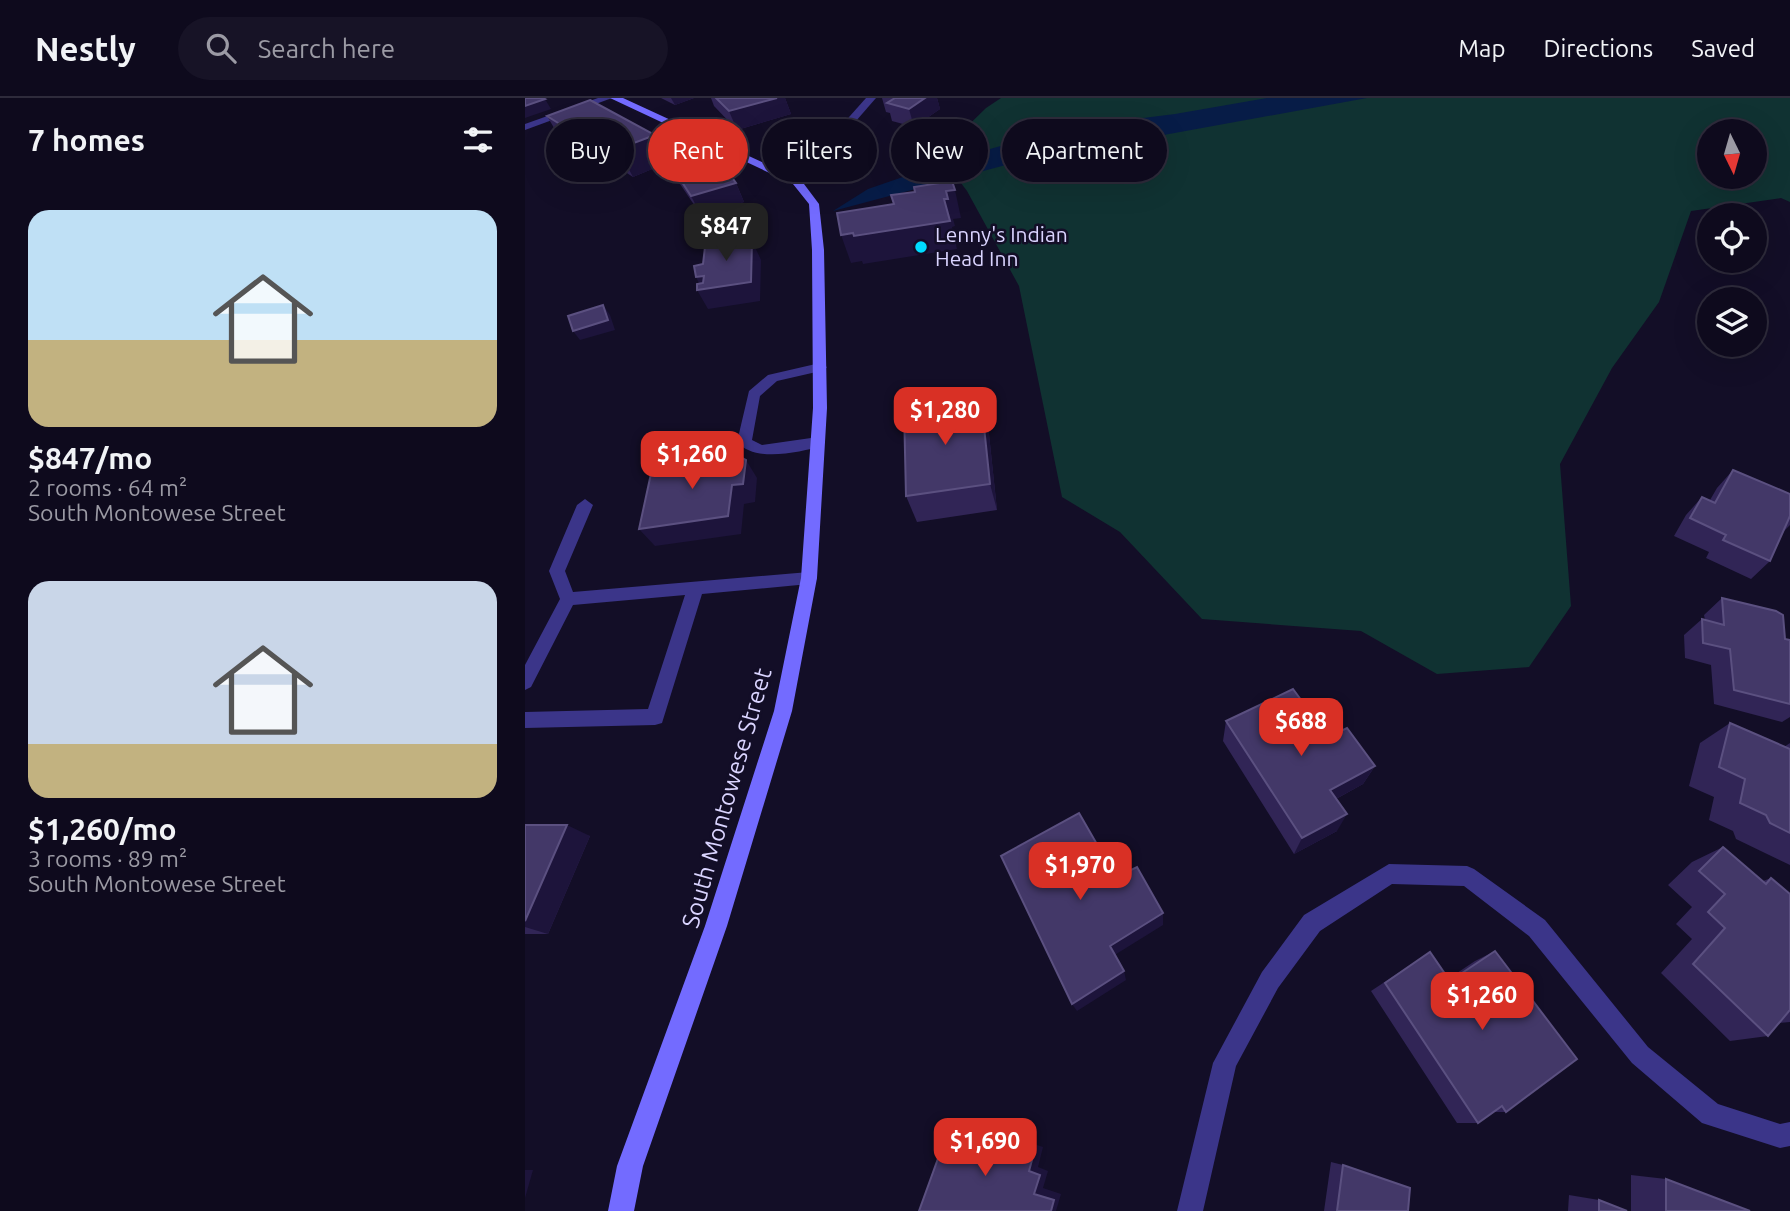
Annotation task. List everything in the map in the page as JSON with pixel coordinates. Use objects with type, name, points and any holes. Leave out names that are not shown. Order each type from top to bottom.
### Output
[{"type":"main road","points":[[615,98],[762,166]]},
{"type":"main road","name":"South Montowese Street","points":[[621,1211],[630,1166],[716,926],[783,711],[809,578],[820,367],[815,213],[796,182]]},
{"type":"street","points":[[525,127],[607,98]]},
{"type":"street","points":[[852,119],[871,98]]},
{"type":"street","points":[[818,442],[761,450],[744,442],[754,394],[773,378],[820,367]]},
{"type":"street","points":[[525,682],[568,600],[557,571],[585,505]]},
{"type":"street","points":[[568,600],[809,578]]},
{"type":"street","points":[[525,720],[655,717],[696,588]]},
{"type":"street","points":[[1190,1211],[1225,1063],[1270,980],[1312,923],[1389,874],[1467,876],[1537,928],[1640,1055],[1711,1114],[1780,1136],[1790,1134]]},
{"type":"green space","points":[[1001,98],[1790,98],[1790,202],[1781,198],[1746,203],[1697,203],[1697,210],[1691,211],[1659,302],[1612,368],[1560,464],[1571,606],[1529,667],[1437,674],[1361,631],[1202,619],[1120,532],[1062,497],[1019,286],[960,182],[988,182],[988,119],[975,119]]},
{"type":"water","points":[[1267,98],[1367,98],[1167,134],[1167,119],[1135,119]]},
{"type":"water","points":[[1002,146],[1002,166],[988,170],[988,150]]},
{"type":"water","points":[[891,181],[942,182],[833,211],[868,189]]},
{"type":"building","points":[[525,98],[543,98],[545,99],[525,106]]},
{"type":"building","points":[[716,98],[777,98],[729,111]]},
{"type":"building","points":[[895,98],[925,98],[909,109],[887,103]]},
{"type":"building","points":[[590,100],[625,119],[552,119],[547,116]]},
{"type":"building","points":[[634,124],[648,131],[648,138],[634,143]]},
{"type":"building","points":[[682,182],[736,183],[691,196]]},
{"type":"building","points":[[952,182],[955,190],[946,191],[948,199],[944,199],[950,221],[854,236],[853,233],[841,235],[837,213],[894,204],[891,195],[915,192],[914,187]]},
{"type":"building","points":[[749,234],[749,241],[752,241],[751,282],[697,290],[697,284],[703,283],[704,276],[696,277],[694,266],[703,264],[705,247],[721,245],[721,238]]},
{"type":"building","points":[[603,305],[608,320],[573,331],[568,316]]},
{"type":"building","points":[[981,398],[990,484],[906,496],[904,408]]},
{"type":"building","points":[[733,453],[746,460],[743,484],[732,485],[728,516],[639,529],[652,469],[696,463],[697,457]]},
{"type":"building","points":[[1733,470],[1790,494],[1790,516],[1770,561],[1723,540],[1726,535],[1690,518],[1702,497],[1715,503]]},
{"type":"building","points":[[1722,598],[1783,615],[1785,639],[1790,640],[1790,704],[1734,690],[1730,649],[1703,643],[1702,619],[1724,625]]},
{"type":"building","points":[[1293,689],[1313,716],[1325,709],[1341,731],[1347,728],[1375,766],[1330,790],[1347,814],[1302,838],[1226,721]]},
{"type":"building","points":[[1730,723],[1790,749],[1790,833],[1770,823],[1766,815],[1740,803],[1745,779],[1719,767]]},
{"type":"building","points":[[1079,813],[1102,853],[1113,847],[1127,872],[1137,867],[1163,913],[1110,946],[1124,971],[1072,1004],[1001,856]]},
{"type":"building","points":[[525,825],[567,825],[525,921]]},
{"type":"building","points":[[1723,847],[1766,884],[1771,878],[1790,894],[1790,1010],[1768,1036],[1693,964],[1725,928],[1708,912],[1725,894],[1699,871]]},
{"type":"building","points":[[1495,951],[1577,1059],[1506,1112],[1502,1106],[1478,1123],[1385,983],[1430,952],[1450,981]]},
{"type":"building","points":[[975,1129],[1035,1149],[1029,1171],[1040,1175],[1034,1194],[1054,1200],[1051,1211],[919,1211],[944,1142],[967,1150]]},
{"type":"building","points":[[1343,1165],[1410,1188],[1408,1211],[1337,1211]]},
{"type":"building","points":[[1666,1179],[1750,1211],[1666,1211]]},
{"type":"building","points":[[1599,1200],[1627,1211],[1599,1211]]},
{"type":"place","name":"Lenny's Indian Head Inn","points":[[921,247]]}]
